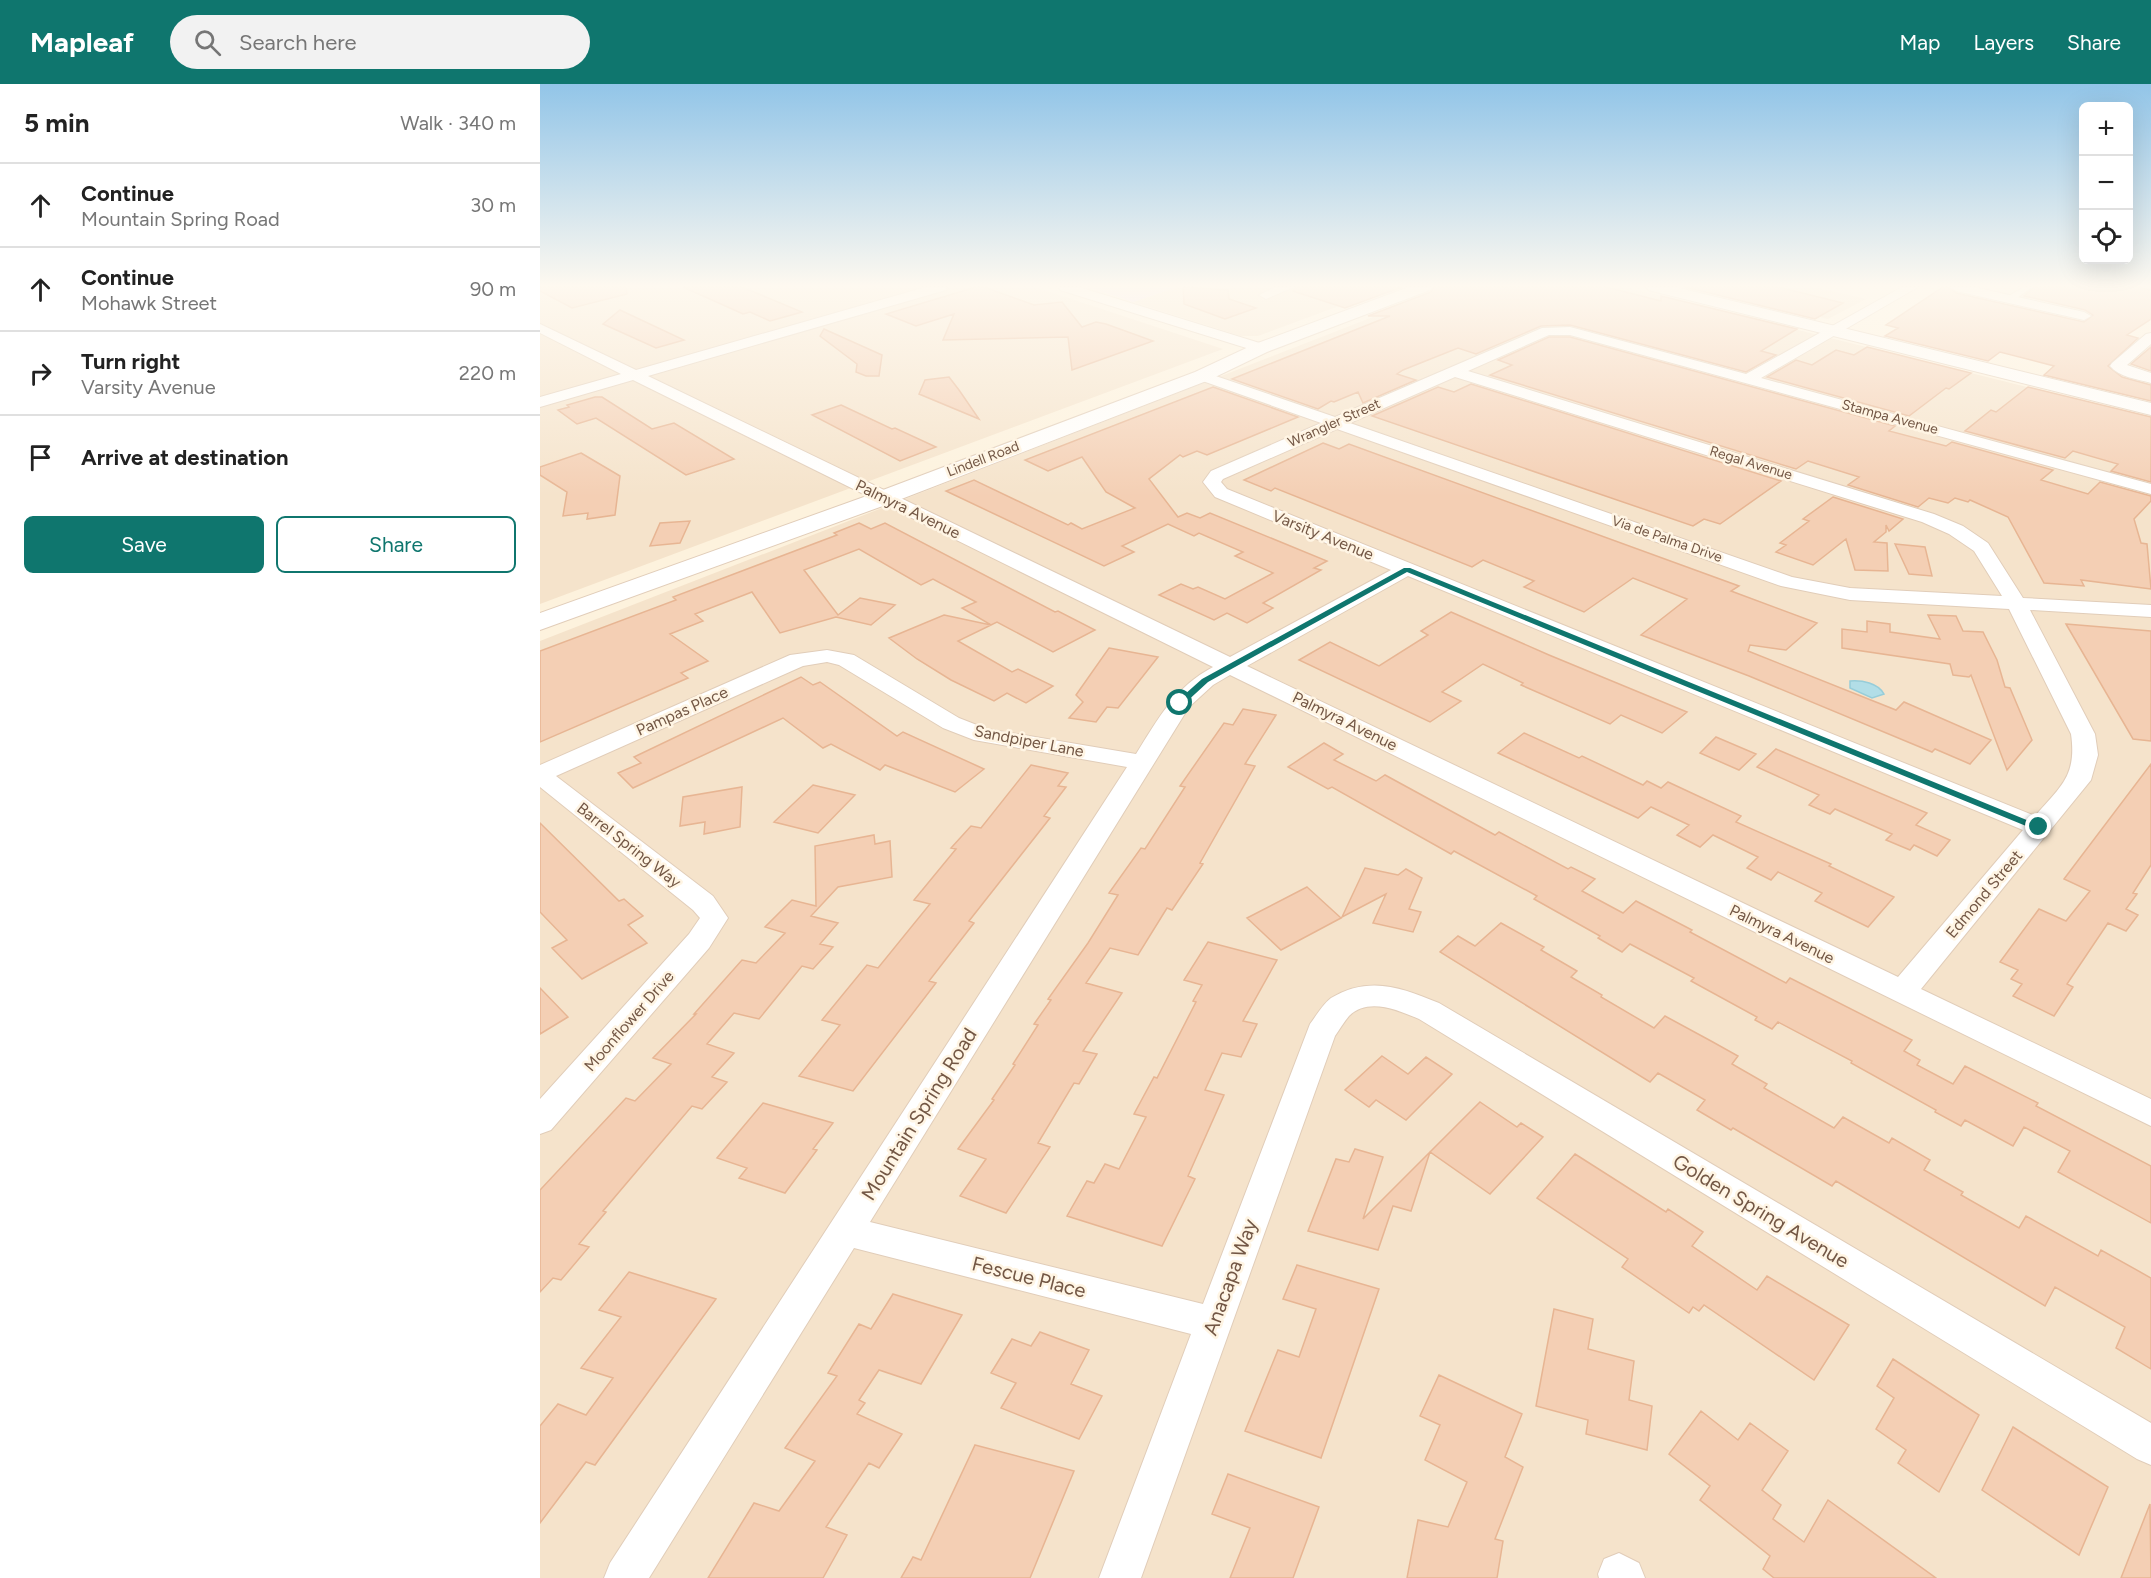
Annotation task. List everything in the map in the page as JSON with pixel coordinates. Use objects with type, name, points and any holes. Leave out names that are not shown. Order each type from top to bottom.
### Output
[{"type":"street","name":"Palmyra Avenue","points":[[600,357],[884,498],[2151,1113]]},
{"type":"street","points":[[540,402],[697,357]]},
{"type":"street","name":"Lindell Road","points":[[540,622],[884,498],[1202,376],[1243,357]]},
{"type":"street","name":"Wrangler Street","points":[[1212,482],[1217,476],[1488,357]]},
{"type":"street","name":"Stampa Avenue","points":[[1668,357],[2151,489]]},
{"type":"street","points":[[1749,379],[1788,357]]},
{"type":"street","points":[[1934,357],[2151,409]]},
{"type":"street","points":[[2128,357],[2117,366],[2130,373],[2151,378]]},
{"type":"street","name":"Regal Avenue","points":[[1454,371],[1928,518],[1956,530],[1981,548],[2016,603]]},
{"type":"street","name":"Via de Palma Drive","points":[[1202,376],[1788,582],[1850,594],[2151,611]]},
{"type":"street","name":"Varsity Avenue","points":[[1212,482],[1221,493],[2039,827]]},
{"type":"street","name":"Mountain Spring Road","points":[[625,1578],[1180,703],[1205,680],[1407,569]]},
{"type":"street","name":"Edmond Street","points":[[1902,992],[2079,780],[2086,755],[2083,734],[2016,603]]},
{"type":"street","name":"Sandpiper Lane","points":[[826,656],[846,660],[951,723],[982,735],[1142,762]]},
{"type":"street","name":"Pampas Place","points":[[540,775],[798,660],[826,656]]},
{"type":"street","name":"Barrel Spring Way","points":[[540,775],[704,903],[714,918]]},
{"type":"street","name":"Moonflower Drive","points":[[540,1122],[699,941],[714,918]]},
{"type":"street","name":"Anacapa Way","points":[[1120,1578],[1321,1032],[1340,1007],[1365,996]]},
{"type":"street","name":"Golden Spring Avenue","points":[[1365,996],[1394,997],[1429,1011],[2151,1445]]},
{"type":"street","name":"Fescue Place","points":[[845,1231],[1213,1323]]},
{"type":"shaded area","points":[[540,357],[1202,357],[540,604]]},
{"type":"shaded area","points":[[1271,357],[1905,357],[2151,418],[2151,1578],[540,1578],[540,641]]},
{"type":"water","points":[[1850,681],[1869,683],[1878,687],[1884,694],[1872,698],[1850,688]]},
{"type":"building","points":[[847,357],[882,357],[879,376],[866,376],[856,372],[857,364]]},
{"type":"building","points":[[1070,357],[1109,357],[1072,370]]},
{"type":"building","points":[[1288,357],[1436,357],[1397,374],[1416,380],[1363,403],[1358,392],[1334,402],[1331,401],[1318,409],[1232,379]]},
{"type":"building","points":[[1505,357],[1642,357],[1895,426],[1889,431],[1946,446],[1952,442],[2053,470],[2041,480],[2088,494],[2100,482],[2151,496],[2151,501],[2134,519],[2141,543],[2147,544],[2151,589],[2081,580],[2084,586],[2044,583],[2008,517],[1970,500],[1968,502],[1955,498],[1948,503],[1929,498],[1918,507],[1848,485],[1859,477],[1808,461],[1796,469],[1490,375],[1512,365],[1498,360]]},
{"type":"building","points":[[1689,357],[1773,357],[1746,372]]},
{"type":"building","points":[[1825,357],[1906,357],[1971,373],[1949,389],[1946,388],[1909,416],[1767,377],[1796,360],[1812,365]]},
{"type":"building","points":[[1970,357],[1994,357],[1988,361]]},
{"type":"building","points":[[2018,357],[2118,357],[2108,366],[2122,377],[2151,385],[2151,401],[2044,375],[2054,366]]},
{"type":"building","points":[[2140,357],[2151,357],[2151,371],[2131,364]]},
{"type":"building","points":[[949,377],[979,419],[919,394],[925,380]]},
{"type":"building","points":[[1471,384],[1781,481],[1720,524],[1704,519],[1693,526],[1372,416],[1438,387],[1454,392]]},
{"type":"building","points":[[1213,387],[1298,417],[1207,455],[1197,451],[1183,457],[1180,455],[1149,479],[1178,517],[1187,513],[1200,518],[1210,513],[1327,561],[1314,568],[1321,570],[1263,603],[1273,608],[1247,623],[1227,613],[1214,620],[1159,595],[1181,584],[1193,589],[1198,587],[1225,599],[1273,573],[1235,556],[1243,552],[1199,533],[1194,536],[1168,524],[1122,546],[1134,552],[1104,566],[946,491],[974,480],[1068,525],[1071,523],[1082,529],[1135,508],[1106,492],[1082,457],[1048,471],[1025,460]]},
{"type":"building","points":[[2028,387],[2151,417],[2151,482],[2111,471],[2118,464],[2073,451],[2065,458],[1965,431],[1991,410],[1996,412]]},
{"type":"building","points":[[595,397],[602,397],[652,429],[674,423],[734,459],[686,475],[596,418],[577,424],[558,410]]},
{"type":"building","points":[[841,405],[936,447],[900,461],[812,415]]},
{"type":"building","points":[[1323,443],[1339,449],[1349,444],[1739,586],[1731,591],[1817,623],[1786,650],[1750,645],[1748,651],[1896,710],[1904,702],[1991,740],[1970,764],[1935,749],[1932,752],[1749,676],[1641,635],[1687,599],[1633,578],[1584,612],[1524,587],[1534,581],[1483,560],[1472,567],[1275,488],[1271,491],[1244,480]]},
{"type":"building","points":[[581,453],[620,476],[615,515],[587,519],[588,513],[563,516],[567,492],[540,475],[540,467]]},
{"type":"building","points":[[1833,497],[1903,519],[1889,531],[1886,525],[1886,532],[1874,542],[1887,543],[1888,571],[1855,570],[1846,539],[1813,565],[1776,552],[1786,545],[1780,543],[1809,521],[1803,519]]},
{"type":"building","points":[[690,521],[680,543],[650,546],[660,523]]},
{"type":"building","points":[[859,523],[871,529],[885,523],[1055,612],[1058,611],[1095,630],[1053,652],[997,622],[991,625],[962,608],[976,602],[933,579],[921,585],[859,549],[804,570],[838,615],[860,598],[895,605],[871,625],[836,617],[780,633],[752,592],[695,614],[703,621],[670,634],[708,661],[681,673],[688,678],[540,742],[540,651],[676,600],[673,597],[837,535],[834,533]]},
{"type":"building","points":[[1895,544],[1925,547],[1932,576],[1909,574]]},
{"type":"building","points":[[1451,612],[1687,712],[1662,733],[1621,715],[1610,724],[1521,685],[1523,683],[1483,664],[1442,692],[1461,701],[1430,722],[1299,660],[1330,642],[1379,666],[1428,635],[1421,631]]},
{"type":"building","points":[[944,615],[991,625],[958,641],[1012,672],[1018,669],[1053,686],[1026,703],[1007,693],[994,701],[951,680],[889,638]]},
{"type":"building","points":[[1928,615],[1956,616],[1963,631],[1983,632],[1997,660],[2005,687],[2010,688],[2032,740],[2007,770],[1971,675],[1969,677],[1953,675],[1950,664],[1842,648],[1842,629],[1867,632],[1867,621],[1890,624],[1890,632],[1940,639]]},
{"type":"building","points":[[2066,624],[2151,631],[2151,741],[2133,739]]},
{"type":"building","points":[[1109,648],[1158,657],[1118,708],[1107,707],[1096,722],[1069,718],[1083,702],[1076,695]]},
{"type":"building","points":[[801,677],[813,685],[820,682],[897,736],[903,732],[984,769],[955,792],[885,765],[880,770],[831,744],[823,748],[783,718],[633,788],[618,773],[641,763],[634,757]]},
{"type":"building","points":[[1243,709],[1276,715],[1245,764],[1255,766],[1200,863],[1203,864],[1172,910],[1167,908],[1138,955],[1110,948],[1086,983],[1122,993],[1083,1051],[1097,1054],[1079,1084],[1074,1083],[1038,1143],[1050,1147],[1006,1213],[960,1196],[986,1159],[958,1149],[994,1100],[992,1099],[1038,1025],[1034,1024],[1051,1000],[1048,999],[1088,943],[1118,895],[1109,893],[1141,848],[1145,849],[1185,787],[1180,786],[1224,723],[1233,725]]},
{"type":"building","points":[[1524,733],[1579,758],[1582,756],[1643,785],[1647,781],[1661,788],[1668,782],[1741,816],[1736,822],[1831,864],[1829,866],[1894,897],[1868,927],[1815,901],[1822,893],[1778,872],[1771,880],[1747,868],[1758,857],[1713,835],[1700,847],[1677,835],[1689,825],[1651,807],[1638,818],[1498,753]]},
{"type":"building","points":[[1716,737],[1756,754],[1739,770],[1700,753]]},
{"type":"building","points":[[1324,743],[1343,754],[1334,760],[1376,781],[1385,775],[1495,835],[1499,832],[1568,869],[1571,867],[1595,879],[1582,891],[1623,913],[1636,901],[1786,983],[1790,978],[1912,1040],[1904,1051],[1920,1060],[1917,1065],[1953,1084],[1965,1066],[2038,1103],[2036,1106],[2151,1166],[2151,1223],[2058,1172],[2070,1151],[2024,1127],[2013,1146],[1965,1120],[1961,1126],[1851,1063],[1852,1061],[1778,1022],[1772,1029],[1755,1020],[1757,1017],[1691,981],[1694,978],[1630,944],[1622,952],[1598,938],[1600,936],[1534,899],[1537,896],[1454,851],[1451,854],[1332,787],[1328,789],[1288,767]]},
{"type":"building","points":[[1776,749],[1927,813],[1916,825],[1950,840],[1937,856],[1914,845],[1910,850],[1886,840],[1892,834],[1835,809],[1830,814],[1809,805],[1819,795],[1757,767]]},
{"type":"building","points":[[2151,764],[2151,865],[2133,893],[2137,894],[2126,909],[2138,915],[2126,931],[2108,923],[2067,984],[2073,987],[2054,1016],[2013,996],[2022,984],[2011,979],[2018,970],[2000,962],[2039,909],[2066,921],[2090,891],[2064,879]]},
{"type":"building","points":[[1031,765],[1068,773],[1058,786],[1066,787],[1044,816],[1050,818],[969,921],[974,923],[929,981],[936,983],[853,1091],[799,1076],[840,1025],[822,1020],[867,965],[878,968],[930,904],[914,900],[956,849],[951,848],[971,826],[981,828]]},
{"type":"building","points":[[813,785],[855,795],[818,833],[774,822]]},
{"type":"building","points":[[742,787],[740,827],[704,834],[705,822],[680,826],[683,797]]},
{"type":"building","points":[[540,823],[619,901],[624,899],[643,916],[628,925],[647,943],[582,979],[552,948],[567,940],[540,912]]},
{"type":"building","points":[[874,835],[875,844],[890,841],[892,877],[838,887],[811,916],[838,923],[820,944],[833,947],[813,969],[802,966],[759,1019],[734,1013],[707,1044],[734,1053],[712,1077],[727,1082],[702,1109],[692,1106],[603,1211],[606,1212],[579,1244],[589,1247],[561,1280],[553,1278],[540,1292],[540,1190],[626,1098],[635,1101],[671,1064],[653,1058],[696,1014],[694,1014],[742,960],[756,963],[785,933],[765,927],[792,900],[816,906],[815,846]]},
{"type":"building","points":[[1365,868],[1398,875],[1406,869],[1422,878],[1409,909],[1421,912],[1413,932],[1373,923],[1386,894],[1342,917]]},
{"type":"building","points":[[1307,887],[1341,918],[1281,950],[1247,918]]},
{"type":"building","points":[[1501,923],[1544,947],[1541,950],[1577,971],[1571,977],[1654,1028],[1665,1016],[1738,1056],[1732,1064],[1767,1084],[1764,1088],[1834,1128],[1843,1117],[1889,1143],[1892,1138],[1930,1160],[1924,1170],[1963,1192],[1961,1195],[2019,1228],[2026,1216],[2098,1256],[2101,1250],[2151,1278],[2151,1369],[2116,1348],[2125,1327],[2055,1287],[2045,1306],[1836,1181],[1832,1186],[1733,1128],[1731,1130],[1697,1110],[1705,1100],[1658,1073],[1650,1082],[1440,952],[1458,936],[1475,946]]},
{"type":"building","points":[[1208,942],[1277,960],[1243,1021],[1257,1024],[1241,1057],[1222,1053],[1205,1090],[1224,1095],[1188,1176],[1195,1179],[1162,1246],[1067,1216],[1087,1181],[1094,1183],[1105,1164],[1119,1169],[1146,1117],[1134,1114],[1154,1077],[1157,1078],[1196,1002],[1193,1001],[1202,985],[1184,980]]},
{"type":"building","points":[[540,988],[568,1017],[540,1034]]},
{"type":"building","points":[[1382,1056],[1408,1074],[1426,1057],[1452,1074],[1406,1120],[1376,1100],[1369,1107],[1345,1090]]},
{"type":"building","points":[[1480,1102],[1517,1127],[1521,1123],[1543,1137],[1490,1194],[1430,1152]]},
{"type":"building","points":[[763,1103],[833,1123],[813,1149],[817,1150],[785,1193],[739,1178],[747,1168],[717,1158]]},
{"type":"building","points":[[1355,1149],[1383,1157],[1363,1219],[1430,1152],[1411,1211],[1393,1206],[1378,1250],[1308,1231],[1336,1159],[1349,1162]]},
{"type":"building","points":[[1575,1154],[1666,1212],[1668,1209],[1703,1232],[1692,1246],[1757,1290],[1767,1276],[1849,1325],[1814,1380],[1704,1305],[1699,1311],[1693,1307],[1689,1313],[1622,1267],[1628,1259],[1537,1198]]},
{"type":"building","points":[[1297,1265],[1379,1289],[1321,1458],[1245,1431],[1278,1350],[1299,1357],[1316,1309],[1283,1299]]},
{"type":"building","points":[[629,1272],[716,1299],[595,1465],[586,1462],[540,1523],[540,1426],[558,1404],[586,1415],[613,1378],[581,1368],[621,1317],[599,1310]]},
{"type":"building","points":[[893,1294],[962,1315],[921,1384],[879,1370],[859,1400],[865,1403],[857,1414],[902,1434],[879,1468],[869,1463],[826,1527],[847,1535],[823,1578],[708,1578],[754,1503],[779,1511],[815,1461],[785,1448],[837,1376],[828,1373],[859,1324],[871,1329]]},
{"type":"building","points":[[1554,1309],[1593,1319],[1588,1349],[1634,1361],[1629,1400],[1652,1406],[1647,1450],[1586,1434],[1588,1420],[1536,1406]]},
{"type":"building","points":[[1040,1332],[1089,1350],[1071,1384],[1102,1396],[1079,1439],[1001,1408],[1016,1383],[991,1373],[1012,1339],[1031,1346]]},
{"type":"building","points":[[1893,1359],[1979,1415],[1939,1492],[1898,1463],[1906,1450],[1876,1429],[1894,1398],[1877,1386]]},
{"type":"building","points":[[1439,1375],[1522,1414],[1505,1457],[1523,1467],[1495,1539],[1503,1541],[1497,1578],[1407,1578],[1418,1520],[1448,1527],[1467,1482],[1425,1460],[1440,1425],[1420,1416]]},
{"type":"building","points":[[1701,1411],[1738,1440],[1750,1423],[1788,1451],[1762,1490],[1781,1505],[1773,1519],[1804,1542],[1828,1500],[1936,1578],[1774,1578],[1763,1569],[1770,1556],[1700,1500],[1710,1486],[1669,1454]]},
{"type":"building","points":[[2013,1427],[2108,1487],[2079,1555],[1982,1490]]},
{"type":"building","points":[[975,1445],[1074,1471],[1030,1578],[901,1578],[913,1557],[921,1560]]},
{"type":"building","points":[[1228,1474],[1319,1507],[1293,1578],[1230,1578],[1250,1528],[1212,1514]]},
{"type":"building","points":[[2150,1504],[2151,1578],[2121,1578]]},
{"type":"route","points":[[1180,703],[1205,680],[1407,569],[2039,827]]}]
